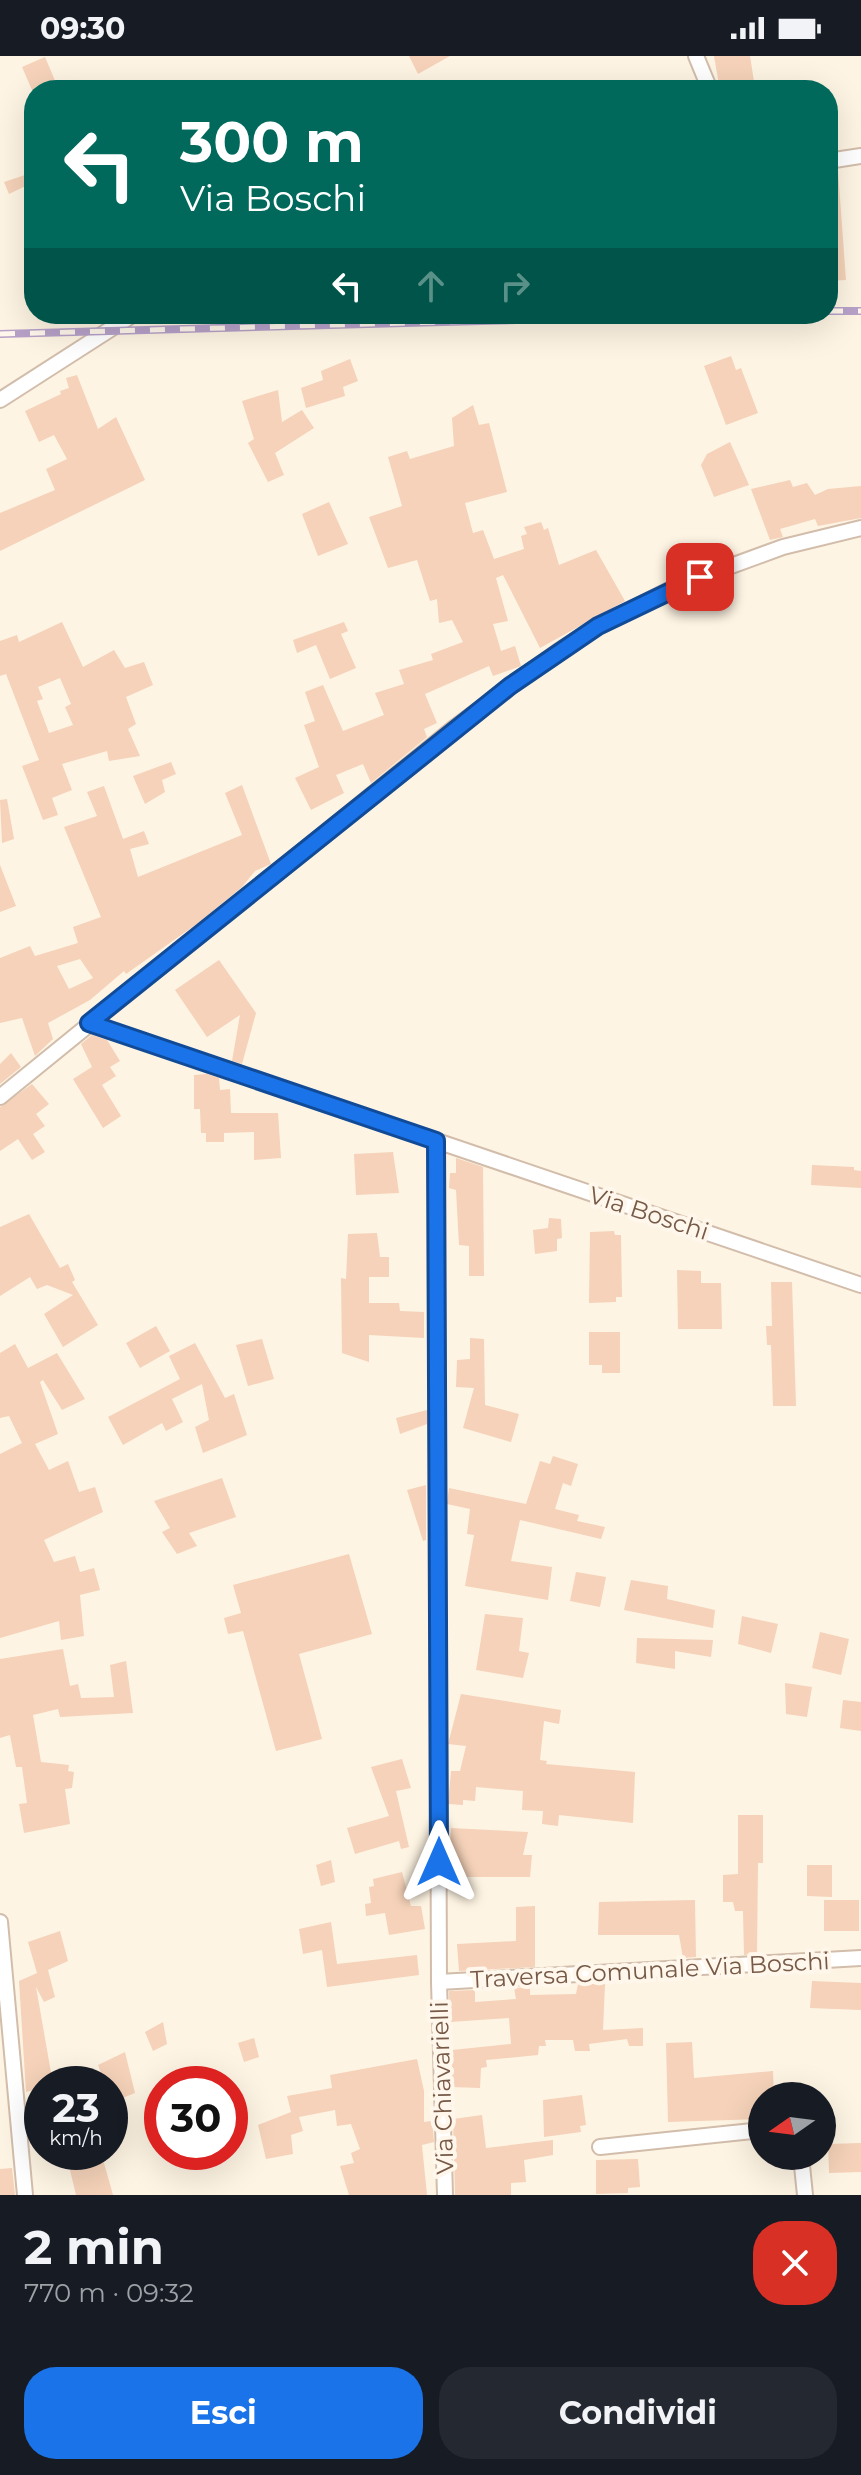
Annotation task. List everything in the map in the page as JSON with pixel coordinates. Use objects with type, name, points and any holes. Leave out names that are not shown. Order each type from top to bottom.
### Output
[{"type":"street","points":[[696,56],[706,80]]},
{"type":"street","points":[[838,159],[861,156]]},
{"type":"street","points":[[0,400],[118,324]]},
{"type":"street","points":[[0,1097],[454,728],[598,626],[679,585],[720,569],[783,547],[861,528]]},
{"type":"street","name":"Via Boschi","points":[[89,1023],[861,1285]]},
{"type":"street","points":[[436,1141],[439,1982]]},
{"type":"street","points":[[0,1922],[25,2195]]},
{"type":"street","name":"Traversa Comunale Via Boschi","points":[[439,1982],[861,1958]]},
{"type":"street","name":"Via Chiavarielli","points":[[439,1982],[445,2195]]},
{"type":"street","points":[[600,2147],[748,2131]]},
{"type":"street","points":[[802,2170],[805,2195]]},
{"type":"building","points":[[409,56],[450,56],[418,74]]},
{"type":"building","points":[[714,56],[750,56],[754,80],[718,80]]},
{"type":"building","points":[[45,57],[55,80],[28,80],[22,67]]},
{"type":"building","points":[[838,170],[846,280],[838,280]]},
{"type":"building","points":[[24,175],[24,187],[9,194],[4,182]]},
{"type":"building","points":[[731,356],[736,370],[741,368],[758,413],[726,425],[704,366]]},
{"type":"building","points":[[350,359],[358,381],[343,387],[345,396],[306,408],[301,388],[323,380],[321,371]]},
{"type":"building","points":[[77,375],[98,429],[116,417],[145,480],[0,551],[0,513],[55,490],[46,469],[67,459],[54,435],[39,442],[25,411],[61,394],[60,391],[69,388],[66,378]]},
{"type":"building","points":[[278,390],[282,422],[302,410],[314,428],[275,453],[284,475],[268,482],[248,443],[254,439],[242,401]]},
{"type":"building","points":[[473,405],[479,425],[489,423],[507,492],[465,503],[473,533],[483,530],[494,559],[524,549],[521,536],[527,534],[524,527],[541,522],[544,530],[548,528],[559,565],[596,550],[625,601],[540,648],[503,575],[496,578],[508,621],[493,624],[501,651],[515,646],[521,666],[493,676],[489,666],[425,694],[437,723],[424,729],[427,737],[371,783],[363,764],[336,775],[344,793],[311,810],[295,778],[319,767],[304,725],[315,721],[305,692],[323,685],[343,731],[384,715],[375,693],[404,684],[399,670],[433,660],[431,654],[463,642],[452,620],[439,623],[437,599],[430,601],[417,560],[388,568],[369,517],[402,506],[388,457],[407,451],[410,459],[454,446],[452,418]]},
{"type":"building","points":[[730,442],[749,485],[714,497],[701,465],[707,454]]},
{"type":"building","points":[[790,480],[793,487],[807,483],[815,495],[828,489],[861,486],[861,518],[818,526],[815,519],[780,529],[783,537],[770,540],[751,489]]},
{"type":"building","points":[[329,502],[348,544],[318,556],[302,514]]},
{"type":"building","points":[[62,622],[83,667],[114,650],[125,668],[144,662],[153,685],[126,697],[136,724],[128,729],[140,756],[109,761],[107,751],[62,764],[72,790],[52,798],[58,815],[43,820],[22,766],[39,760],[6,674],[0,676],[0,641],[17,635],[19,642]],"holes":[[[60,678],[71,704],[65,707],[73,725],[49,733],[37,701],[43,699],[38,687]]]},
{"type":"building","points":[[344,622],[348,631],[341,634],[356,668],[330,679],[316,645],[297,653],[293,640]]},
{"type":"building","points":[[171,762],[176,774],[162,780],[165,792],[145,804],[133,776]]},
{"type":"building","points":[[242,785],[271,864],[255,871],[242,887],[198,923],[126,974],[124,971],[90,1000],[48,1023],[53,1039],[35,1056],[22,1018],[0,1023],[0,958],[30,946],[35,956],[78,943],[73,927],[101,917],[64,827],[97,816],[87,792],[104,786],[123,839],[144,831],[149,844],[130,849],[138,877],[242,835],[225,793]],"holes":[[[80,959],[93,978],[69,989],[57,966]]]},
{"type":"building","points":[[7,799],[14,839],[2,843],[0,800]]},
{"type":"building","points":[[0,865],[16,906],[0,912]]},
{"type":"building","points":[[219,960],[256,1013],[242,1064],[232,1061],[240,1015],[207,1037],[175,990]]},
{"type":"building","points":[[92,1035],[107,1040],[120,1061],[110,1067],[116,1076],[102,1085],[121,1116],[103,1128],[73,1079],[92,1067],[81,1044]]},
{"type":"building","points":[[11,1053],[21,1067],[0,1084],[0,1064]]},
{"type":"building","points":[[207,1074],[219,1078],[220,1090],[230,1089],[231,1113],[278,1113],[281,1158],[254,1160],[254,1132],[224,1133],[224,1142],[206,1142],[206,1133],[201,1133],[200,1109],[194,1109],[194,1075]]},
{"type":"building","points":[[32,1084],[49,1104],[36,1114],[45,1126],[33,1134],[45,1152],[32,1160],[18,1139],[0,1151],[0,1107]]},
{"type":"building","points":[[393,1152],[399,1193],[356,1195],[354,1154]]},
{"type":"building","points":[[456,1158],[483,1167],[484,1276],[469,1276],[469,1246],[459,1245],[456,1190],[449,1188],[450,1173],[456,1173]]},
{"type":"building","points":[[812,1165],[854,1167],[854,1170],[861,1171],[861,1188],[811,1185]]},
{"type":"building","points":[[29,1214],[60,1268],[68,1264],[75,1280],[72,1282],[98,1325],[63,1347],[44,1314],[73,1295],[47,1285],[37,1289],[30,1277],[0,1296],[0,1227]]},
{"type":"building","points":[[549,1218],[561,1219],[562,1238],[557,1239],[557,1251],[535,1254],[533,1230],[548,1228]]},
{"type":"building","points":[[614,1231],[615,1235],[621,1235],[622,1297],[616,1297],[616,1302],[589,1303],[590,1232]]},
{"type":"building","points":[[377,1233],[380,1257],[389,1257],[389,1277],[369,1277],[369,1303],[399,1303],[400,1311],[424,1312],[424,1338],[369,1335],[369,1362],[342,1353],[341,1278],[346,1279],[348,1234]]},
{"type":"building","points":[[677,1270],[701,1271],[701,1283],[721,1283],[722,1329],[678,1329]]},
{"type":"building","points":[[771,1282],[792,1282],[796,1406],[773,1406],[771,1345],[767,1345],[766,1326],[772,1326]]},
{"type":"building","points":[[156,1326],[170,1351],[140,1368],[126,1343]]},
{"type":"building","points":[[589,1332],[620,1332],[620,1373],[602,1373],[602,1365],[589,1365]]},
{"type":"building","points":[[470,1338],[484,1339],[485,1405],[519,1414],[511,1442],[463,1428],[474,1388],[456,1387],[457,1360],[470,1359]]},
{"type":"building","points":[[262,1339],[274,1379],[248,1386],[236,1345]]},
{"type":"building","points":[[195,1343],[225,1398],[234,1394],[247,1435],[203,1453],[195,1427],[209,1420],[202,1384],[172,1399],[183,1422],[166,1431],[162,1423],[123,1445],[108,1417],[180,1379],[169,1356]]},
{"type":"building","points":[[15,1344],[28,1368],[57,1353],[85,1399],[62,1410],[43,1380],[40,1382],[58,1434],[35,1444],[49,1470],[68,1461],[79,1492],[95,1487],[103,1512],[44,1540],[54,1562],[75,1556],[80,1572],[94,1568],[100,1590],[80,1595],[84,1636],[61,1640],[59,1621],[0,1638],[0,1454],[22,1443],[9,1416],[0,1418],[0,1353]]},
{"type":"building","points":[[427,1410],[427,1424],[400,1434],[396,1418]]},
{"type":"building","points":[[553,1456],[578,1464],[571,1486],[563,1483],[555,1509],[579,1515],[577,1521],[605,1527],[601,1539],[520,1520],[511,1561],[552,1567],[548,1600],[465,1586],[474,1535],[467,1534],[470,1509],[447,1504],[449,1488],[526,1504],[540,1461],[550,1464]]},
{"type":"building","points":[[222,1478],[236,1517],[189,1533],[197,1546],[177,1554],[162,1532],[170,1528],[154,1501]]},
{"type":"building","points":[[426,1485],[426,1540],[423,1541],[407,1490]]},
{"type":"building","points":[[349,1554],[372,1634],[299,1654],[322,1739],[276,1751],[243,1631],[228,1634],[224,1618],[241,1613],[233,1585]]},
{"type":"building","points":[[576,1572],[606,1577],[600,1607],[570,1601]]},
{"type":"building","points":[[631,1580],[668,1586],[667,1599],[715,1610],[713,1628],[624,1610]]},
{"type":"building","points":[[485,1614],[523,1618],[519,1651],[529,1653],[523,1678],[476,1670]]},
{"type":"building","points":[[742,1616],[778,1624],[771,1653],[738,1644]]},
{"type":"building","points":[[820,1632],[849,1639],[841,1675],[812,1668]]},
{"type":"building","points":[[637,1638],[713,1640],[711,1657],[675,1651],[675,1669],[636,1663]]},
{"type":"building","points":[[63,1649],[70,1686],[78,1684],[81,1698],[114,1697],[110,1665],[126,1661],[133,1713],[60,1717],[58,1709],[33,1715],[41,1762],[69,1765],[68,1771],[74,1772],[72,1788],[65,1789],[70,1824],[24,1833],[19,1804],[27,1803],[22,1767],[16,1767],[10,1735],[0,1738],[0,1659]]},
{"type":"building","points":[[785,1683],[812,1687],[807,1717],[786,1714]]},
{"type":"building","points":[[461,1694],[561,1710],[559,1724],[544,1721],[540,1760],[547,1761],[546,1764],[635,1772],[633,1823],[559,1815],[558,1826],[542,1824],[543,1811],[522,1810],[523,1791],[476,1787],[475,1801],[463,1800],[463,1805],[448,1804],[451,1771],[460,1771],[466,1746],[448,1744]]},
{"type":"building","points":[[843,1700],[861,1702],[861,1731],[840,1728]]},
{"type":"building","points":[[402,1759],[411,1788],[396,1791],[409,1847],[401,1849],[399,1841],[355,1854],[347,1828],[389,1816],[371,1767]]},
{"type":"building","points":[[738,1815],[763,1815],[763,1863],[758,1863],[757,1954],[744,1955],[743,1911],[735,1911],[733,1902],[723,1902],[723,1875],[738,1874]]},
{"type":"building","points":[[451,1828],[528,1832],[523,1855],[532,1855],[530,1877],[449,1877]]},
{"type":"building","points":[[331,1860],[335,1882],[321,1886],[316,1865]]},
{"type":"building","points":[[807,1865],[832,1865],[832,1897],[807,1896]]},
{"type":"building","points":[[402,1872],[411,1906],[421,1906],[425,1929],[389,1935],[385,1913],[366,1916],[365,1904],[371,1903],[369,1887],[374,1886],[373,1879]]},
{"type":"building","points":[[695,1900],[696,1957],[683,1958],[679,1935],[598,1935],[599,1902]]},
{"type":"building","points":[[824,1900],[859,1900],[859,1931],[824,1931]]},
{"type":"building","points":[[535,1906],[535,1967],[459,1971],[457,1944],[516,1941],[516,1907]]},
{"type":"building","points":[[331,1922],[337,1964],[417,1955],[419,1975],[327,1987],[322,1950],[303,1954],[299,1929]]},
{"type":"building","points":[[60,1931],[68,1961],[48,1970],[55,1997],[44,2002],[36,1987],[50,2066],[24,2066],[19,1981],[37,1973],[28,1942]]},
{"type":"building","points":[[812,1981],[861,1983],[861,2010],[810,2008]]},
{"type":"building","points":[[578,1984],[605,1984],[603,2030],[643,2028],[643,2046],[629,2046],[627,2039],[589,2044],[590,2051],[575,2051],[573,2040],[545,2040],[546,2046],[539,2046],[538,2055],[486,2060],[487,2067],[481,2068],[480,2088],[452,2087],[452,2050],[511,2044],[509,2018],[450,2022],[449,1991],[475,1990],[475,2002],[516,1999],[514,1988],[530,1987],[530,1995],[576,1994]]},
{"type":"building","points":[[163,2022],[167,2044],[153,2051],[145,2032]]},
{"type":"building","points":[[254,2038],[259,2057],[244,2062],[238,2043]]},
{"type":"building","points":[[692,2042],[694,2078],[773,2071],[773,2082],[748,2082],[748,2119],[668,2122],[666,2043]]},
{"type":"building","points":[[125,2052],[135,2093],[128,2096],[128,2066],[98,2065]]},
{"type":"building","points":[[417,2059],[424,2091],[424,2122],[431,2121],[434,2142],[422,2145],[427,2195],[349,2195],[340,2166],[354,2163],[351,2153],[360,2149],[351,2124],[337,2126],[335,2110],[299,2117],[303,2131],[291,2135],[293,2154],[266,2159],[258,2125],[291,2112],[287,2096],[332,2088],[330,2075]]},
{"type":"building","points":[[582,2095],[586,2125],[580,2126],[581,2132],[544,2137],[543,2100]]},
{"type":"building","points":[[482,2115],[486,2148],[553,2140],[553,2155],[524,2160],[526,2182],[511,2183],[511,2195],[455,2195],[453,2119]]},
{"type":"building","points":[[861,2143],[861,2172],[829,2173],[829,2170],[836,2170],[836,2144]]},
{"type":"building","points":[[638,2159],[640,2187],[628,2188],[628,2193],[596,2194],[596,2160]]},
{"type":"building","points":[[12,2168],[15,2195],[0,2195],[0,2169]]},
{"type":"building","points":[[70,2170],[106,2170],[113,2195],[76,2195]]},
{"type":"railway","points":[[838,311],[861,311]]},
{"type":"railway","points":[[0,334],[369,324]]},
{"type":"route","points":[[439,1862],[436,1141],[129,1040],[89,1023],[510,686],[598,626],[700,577]]}]
